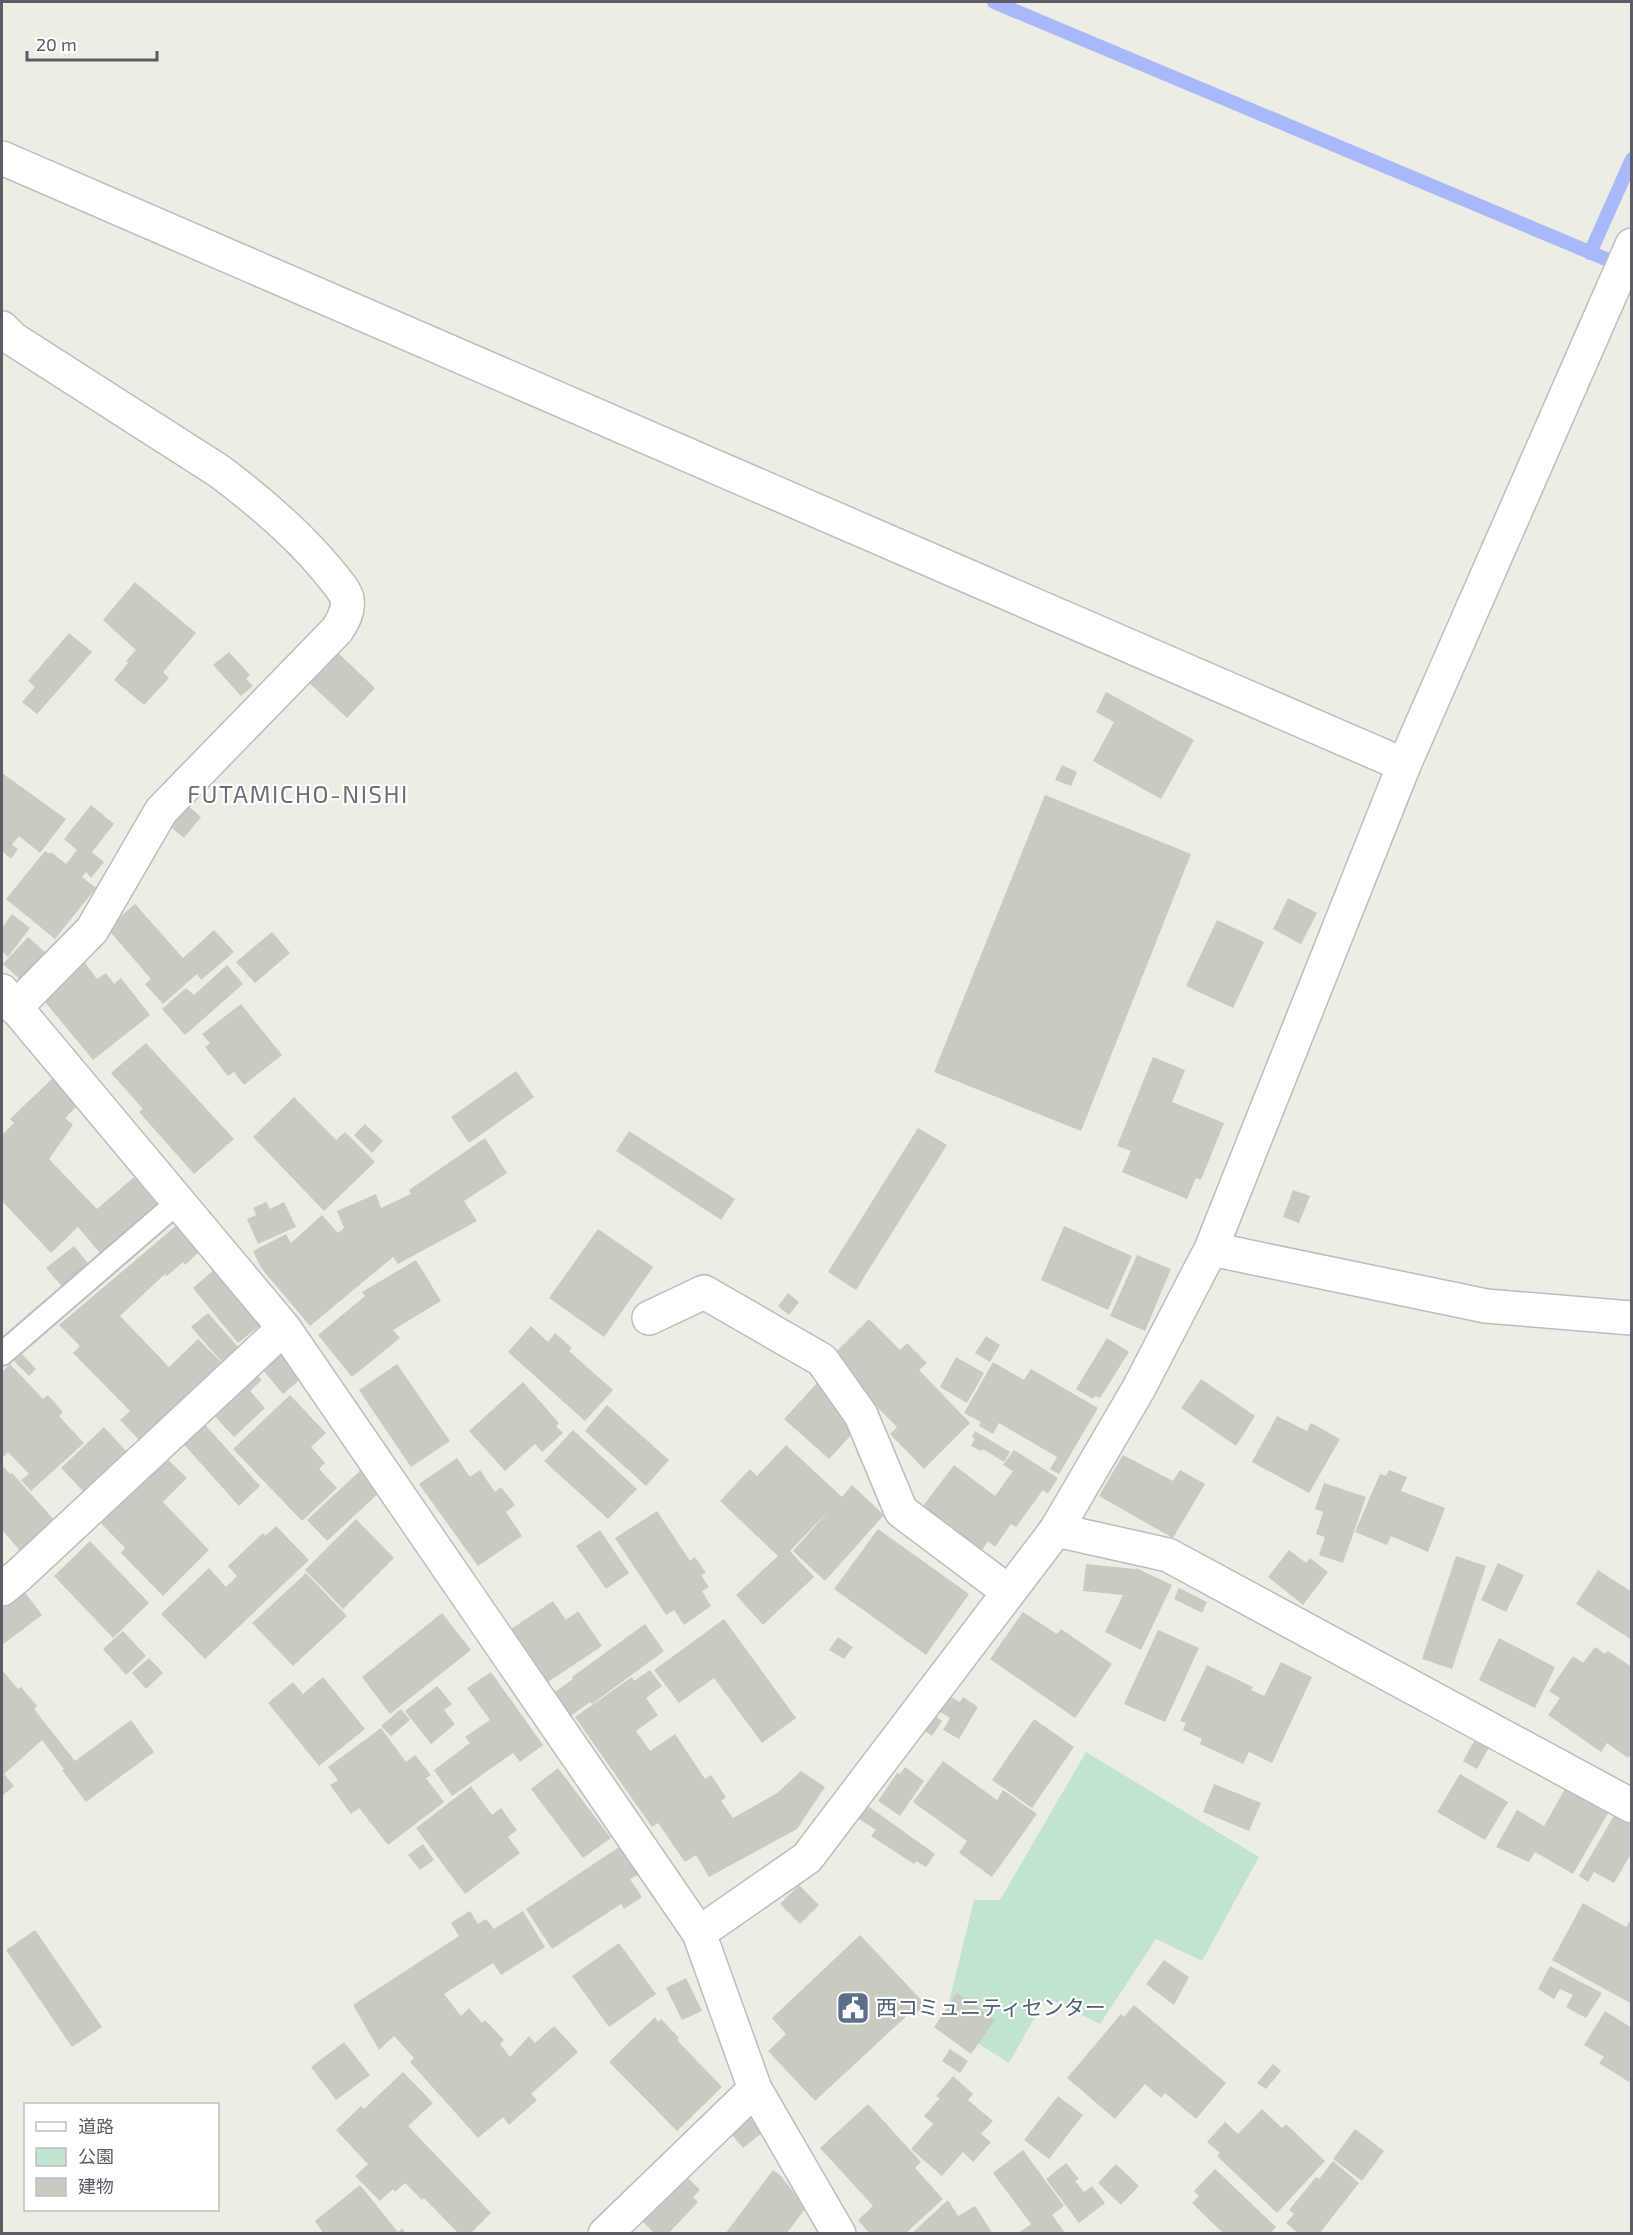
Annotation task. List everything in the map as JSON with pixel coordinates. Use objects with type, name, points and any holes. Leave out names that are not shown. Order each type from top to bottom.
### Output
[{"type":"street","points":[[2,158],[1404,765]]},
{"type":"street","points":[[699,1933],[807,1858],[1056,1530],[1139,1388],[1211,1249],[1404,765],[1630,247]]},
{"type":"street","points":[[2,328],[13,339],[219,471],[251,495],[309,548],[347,598],[344,618],[337,630],[161,811],[92,930],[8,999],[284,1328],[699,1933],[755,2089],[839,2234]]},
{"type":"street","points":[[1211,1249],[1486,1306],[1632,1318]]},
{"type":"street","points":[[649,1318],[704,1292],[822,1360],[861,1415],[901,1511],[1009,1592]]},
{"type":"street","points":[[2,1588],[19,1575],[284,1328]]},
{"type":"street","points":[[1056,1530],[1168,1555],[1632,1806]]},
{"type":"street","points":[[605,2234],[755,2089]]},
{"type":"lane","points":[[2,1354],[178,1203]]},
{"type":"green space","points":[[1086,1752],[1259,1857],[1202,1961],[1156,1939],[1100,2024],[1046,1997],[1009,2063],[944,2022],[974,1900],[1000,1900]]},
{"type":"building","points":[[135,582],[196,633],[163,672],[169,678],[144,705],[114,680],[136,650],[103,620]]},
{"type":"building","points":[[69,633],[92,652],[37,714],[22,702],[35,687],[28,681]]},
{"type":"building","points":[[333,648],[375,688],[347,718],[304,678]]},
{"type":"building","points":[[229,652],[250,675],[246,679],[253,686],[241,696],[213,665]]},
{"type":"building","points":[[1106,692],[1194,740],[1161,799],[1093,761],[1114,722],[1096,712]]},
{"type":"building","points":[[1062,765],[1077,772],[1071,786],[1055,780]]},
{"type":"building","points":[[2,773],[66,819],[40,853],[19,836],[12,845],[18,849],[11,859],[2,851]]},
{"type":"building","points":[[1045,795],[1191,854],[1081,1131],[934,1072]]},
{"type":"building","points":[[185,803],[201,817],[184,838],[167,824]]},
{"type":"building","points":[[91,805],[114,824],[92,852],[104,862],[91,878],[86,872],[82,877],[96,888],[55,939],[6,899],[45,851],[50,854],[51,852],[66,864],[77,850],[64,839]]},
{"type":"building","points":[[1288,898],[1317,913],[1301,944],[1273,929]]},
{"type":"building","points":[[135,904],[183,958],[214,930],[234,952],[201,980],[197,974],[163,1004],[145,984],[151,979],[107,928]]},
{"type":"building","points":[[12,914],[30,928],[8,957],[2,951],[2,928]]},
{"type":"building","points":[[1217,920],[1264,942],[1233,1008],[1186,986]]},
{"type":"building","points":[[272,932],[290,953],[255,983],[236,962]]},
{"type":"building","points":[[28,937],[47,954],[23,982],[3,964]]},
{"type":"building","points":[[85,963],[97,979],[106,973],[114,984],[121,978],[150,1015],[93,1060],[41,997]]},
{"type":"building","points":[[227,965],[243,984],[185,1035],[162,1009],[186,988],[194,995]]},
{"type":"building","points":[[241,1004],[282,1055],[244,1085],[234,1072],[228,1076],[205,1047],[210,1043],[202,1034]]},
{"type":"building","points":[[146,1043],[234,1139],[194,1174],[139,1112],[143,1109],[111,1073]]},
{"type":"building","points":[[1153,1057],[1185,1070],[1172,1102],[1224,1123],[1201,1180],[1196,1178],[1187,1199],[1122,1172],[1131,1151],[1117,1146]]},
{"type":"building","points":[[516,1071],[534,1097],[469,1143],[451,1117]]},
{"type":"building","points":[[54,1077],[79,1104],[65,1118],[73,1125],[49,1159],[97,1209],[134,1177],[162,1210],[105,1259],[78,1227],[51,1253],[2,1201],[2,1135],[14,1123],[10,1119]]},
{"type":"building","points":[[294,1097],[336,1140],[345,1132],[375,1162],[324,1211],[253,1137]]},
{"type":"building","points":[[365,1124],[383,1141],[372,1153],[354,1135]]},
{"type":"building","points":[[918,1128],[947,1145],[856,1290],[828,1272]]},
{"type":"building","points":[[629,1131],[735,1199],[721,1220],[616,1151]]},
{"type":"building","points":[[485,1138],[507,1173],[464,1201],[477,1221],[398,1264],[393,1257],[310,1326],[261,1268],[253,1251],[286,1234],[291,1243],[322,1215],[338,1233],[344,1228],[337,1211],[376,1194],[381,1208],[411,1194],[409,1190]]},
{"type":"building","points":[[1293,1190],[1310,1196],[1299,1223],[1283,1217]]},
{"type":"building","points":[[266,1202],[270,1209],[284,1202],[296,1227],[258,1244],[247,1219],[256,1215],[253,1208]]},
{"type":"building","points":[[177,1225],[199,1252],[185,1265],[183,1262],[167,1276],[165,1274],[120,1316],[169,1367],[198,1339],[222,1363],[139,1440],[120,1420],[130,1411],[73,1353],[80,1346],[59,1325]]},
{"type":"building","points":[[1064,1226],[1132,1256],[1108,1310],[1041,1280]]},
{"type":"building","points":[[598,1229],[653,1267],[604,1337],[549,1298]]},
{"type":"building","points":[[74,1246],[92,1268],[65,1290],[46,1268]]},
{"type":"building","points":[[1137,1255],[1171,1269],[1145,1331],[1110,1316]]},
{"type":"building","points":[[416,1260],[441,1301],[393,1330],[400,1338],[352,1377],[318,1335],[365,1296],[362,1292]]},
{"type":"building","points":[[216,1268],[262,1324],[238,1343],[193,1288]]},
{"type":"building","points":[[788,1293],[799,1302],[789,1315],[778,1306]]},
{"type":"building","points":[[208,1313],[238,1347],[222,1362],[191,1327]]},
{"type":"building","points":[[869,1319],[900,1350],[907,1343],[927,1363],[919,1370],[970,1423],[924,1469],[890,1434],[897,1427],[844,1374],[850,1368],[835,1353]]},
{"type":"building","points":[[531,1326],[548,1342],[555,1333],[572,1348],[569,1351],[613,1390],[585,1421],[508,1352]]},
{"type":"building","points":[[986,1336],[1000,1345],[990,1362],[975,1353]]},
{"type":"building","points":[[1107,1338],[1129,1352],[1100,1398],[1095,1396],[1093,1399],[1076,1389]]},
{"type":"building","points":[[277,1346],[303,1377],[283,1394],[257,1363]]},
{"type":"building","points":[[22,1354],[36,1369],[29,1376],[14,1361]]},
{"type":"building","points":[[956,1357],[984,1373],[967,1403],[940,1387]]},
{"type":"building","points":[[993,1362],[1024,1380],[1031,1369],[1098,1408],[1059,1474],[1050,1469],[1057,1457],[999,1423],[993,1434],[979,1426],[981,1422],[964,1413]]},
{"type":"building","points":[[10,1364],[43,1399],[48,1395],[63,1412],[59,1416],[84,1443],[31,1491],[21,1480],[29,1474],[8,1452],[2,1458],[2,1372]]},
{"type":"building","points":[[397,1364],[450,1441],[411,1467],[359,1390]]},
{"type":"building","points":[[251,1369],[262,1380],[250,1391],[265,1408],[234,1437],[208,1409]]},
{"type":"building","points":[[1201,1379],[1255,1416],[1236,1446],[1181,1408]]},
{"type":"building","points":[[523,1382],[559,1423],[556,1426],[563,1433],[542,1452],[535,1444],[505,1471],[469,1431]]},
{"type":"building","points":[[818,1382],[854,1432],[829,1459],[784,1419]]},
{"type":"building","points":[[290,1395],[326,1433],[311,1447],[325,1463],[319,1469],[337,1488],[302,1521],[233,1449]]},
{"type":"building","points":[[607,1405],[669,1460],[646,1486],[585,1431]]},
{"type":"building","points":[[1277,1416],[1307,1431],[1311,1423],[1340,1439],[1309,1493],[1252,1462]]},
{"type":"building","points":[[200,1419],[260,1486],[239,1506],[179,1439]]},
{"type":"building","points":[[104,1427],[127,1452],[84,1492],[61,1468]]},
{"type":"building","points":[[573,1430],[637,1489],[608,1519],[544,1461]]},
{"type":"building","points":[[975,1431],[1010,1452],[1004,1462],[983,1449],[981,1451],[971,1446],[975,1439],[972,1437]]},
{"type":"building","points":[[786,1445],[842,1497],[852,1485],[884,1515],[825,1581],[793,1551],[831,1508],[790,1551],[814,1577],[763,1625],[736,1595],[778,1556],[720,1501],[750,1469],[757,1476]]},
{"type":"building","points":[[1014,1450],[1058,1478],[1048,1494],[1043,1490],[1016,1527],[1011,1524],[995,1547],[988,1541],[982,1550],[923,1506],[954,1465],[995,1496],[1013,1471],[1003,1465]]},
{"type":"building","points":[[162,1454],[187,1478],[163,1502],[209,1550],[163,1596],[121,1553],[125,1548],[96,1518]]},
{"type":"building","points":[[1123,1455],[1173,1481],[1180,1470],[1205,1484],[1173,1538],[1099,1496]]},
{"type":"building","points":[[457,1458],[470,1477],[480,1470],[495,1492],[501,1487],[515,1505],[506,1512],[522,1536],[478,1566],[419,1484]]},
{"type":"building","points":[[2,1465],[57,1523],[23,1554],[2,1530]]},
{"type":"building","points":[[362,1469],[382,1490],[327,1541],[307,1520]]},
{"type":"building","points":[[1389,1470],[1407,1477],[1401,1491],[1445,1508],[1428,1552],[1391,1536],[1387,1545],[1355,1532],[1380,1474],[1386,1476]]},
{"type":"building","points":[[1324,1483],[1366,1497],[1343,1563],[1319,1555],[1325,1537],[1316,1534],[1323,1512],[1315,1509]]},
{"type":"building","points":[[657,1511],[690,1561],[695,1557],[706,1573],[701,1575],[709,1587],[702,1591],[711,1606],[684,1625],[674,1610],[666,1615],[615,1538]]},
{"type":"building","points":[[356,1519],[394,1558],[343,1609],[305,1570]]},
{"type":"building","points":[[276,1526],[309,1560],[205,1659],[161,1614],[209,1568],[226,1587],[237,1576],[228,1566],[263,1533],[265,1536]]},
{"type":"building","points":[[878,1529],[969,1594],[926,1655],[834,1589]]},
{"type":"building","points":[[600,1530],[629,1573],[606,1589],[576,1546]]},
{"type":"building","points":[[90,1541],[149,1603],[113,1638],[54,1576]]},
{"type":"building","points":[[1289,1550],[1306,1563],[1310,1558],[1328,1572],[1303,1605],[1268,1577]]},
{"type":"building","points":[[1456,1556],[1486,1566],[1452,1669],[1422,1659]]},
{"type":"building","points":[[1498,1563],[1524,1575],[1506,1612],[1481,1600]]},
{"type":"building","points":[[1086,1564],[1135,1569],[1135,1571],[1136,1568],[1172,1585],[1141,1650],[1105,1632],[1123,1595],[1083,1591]]},
{"type":"building","points":[[1598,1570],[1632,1592],[1632,1640],[1576,1604]]},
{"type":"building","points":[[306,1573],[347,1616],[293,1666],[252,1623]]},
{"type":"building","points":[[1179,1588],[1207,1602],[1202,1613],[1174,1599]]},
{"type":"building","points":[[23,1590],[42,1615],[2,1645],[2,1606]]},
{"type":"building","points":[[553,1601],[566,1620],[578,1611],[602,1646],[548,1682],[511,1629]]},
{"type":"building","points":[[1023,1612],[1057,1634],[1061,1629],[1112,1664],[1075,1718],[990,1659]]},
{"type":"building","points":[[442,1613],[471,1650],[390,1714],[362,1677]]},
{"type":"building","points":[[724,1619],[796,1718],[762,1743],[714,1678],[679,1703],[654,1670]]},
{"type":"building","points":[[645,1624],[664,1651],[592,1704],[590,1702],[565,1720],[548,1697]]},
{"type":"building","points":[[1158,1630],[1199,1648],[1165,1722],[1124,1704]]},
{"type":"building","points":[[123,1631],[146,1656],[126,1675],[103,1649]]},
{"type":"building","points":[[838,1637],[853,1647],[844,1659],[829,1650]]},
{"type":"building","points":[[1499,1638],[1555,1667],[1535,1708],[1479,1680]]},
{"type":"building","points":[[1595,1647],[1605,1654],[1608,1651],[1632,1667],[1632,1753],[1628,1758],[1607,1743],[1601,1752],[1548,1715],[1560,1698],[1549,1691],[1573,1656],[1583,1663]]},
{"type":"building","points":[[149,1658],[163,1673],[146,1689],[132,1673]]},
{"type":"building","points":[[1281,1662],[1312,1677],[1272,1763],[1249,1752],[1243,1764],[1200,1744],[1202,1739],[1183,1730],[1186,1723],[1180,1721],[1207,1665],[1253,1687],[1251,1690],[1264,1696]]},
{"type":"building","points":[[2,1670],[37,1706],[34,1709],[75,1761],[131,1720],[154,1752],[86,1802],[42,1740],[4,1774],[14,1786],[2,1796]]},
{"type":"building","points":[[650,1670],[662,1686],[646,1698],[658,1715],[636,1731],[650,1751],[675,1734],[705,1779],[711,1775],[726,1797],[721,1801],[733,1818],[777,1793],[801,1771],[825,1787],[797,1829],[709,1877],[696,1855],[685,1862],[658,1823],[652,1827],[575,1717],[632,1677],[634,1681]]},
{"type":"building","points":[[491,1672],[543,1745],[520,1762],[513,1753],[452,1796],[434,1770],[470,1743],[465,1737],[490,1720],[467,1688]]},
{"type":"building","points":[[323,1677],[365,1729],[319,1766],[268,1703],[293,1682],[303,1694]]},
{"type":"building","points":[[437,1686],[452,1704],[444,1710],[455,1724],[431,1744],[405,1711]]},
{"type":"building","points":[[948,1695],[960,1702],[963,1697],[978,1707],[959,1739],[943,1730],[950,1718],[938,1711]]},
{"type":"building","points":[[401,1709],[410,1720],[391,1736],[381,1726]]},
{"type":"building","points":[[935,1716],[942,1721],[932,1736],[924,1730]]},
{"type":"building","points":[[1034,1719],[1074,1747],[1032,1808],[992,1780]]},
{"type":"building","points":[[381,1728],[406,1762],[415,1755],[431,1775],[426,1778],[444,1802],[388,1845],[359,1808],[351,1814],[330,1785],[338,1780],[328,1767]]},
{"type":"building","points":[[1478,1734],[1492,1742],[1477,1769],[1463,1761]]},
{"type":"building","points":[[943,1761],[997,1800],[1003,1790],[1037,1814],[992,1877],[959,1853],[967,1841],[913,1802]]},
{"type":"building","points":[[905,1767],[924,1781],[900,1816],[878,1801],[897,1773],[900,1774]]},
{"type":"building","points":[[558,1768],[611,1838],[583,1858],[531,1789]]},
{"type":"building","points":[[1460,1774],[1508,1802],[1485,1840],[1437,1812]]},
{"type":"building","points":[[1577,1779],[1615,1801],[1573,1874],[1535,1852],[1529,1862],[1496,1847],[1517,1810],[1544,1826],[1565,1789],[1569,1792]]},
{"type":"building","points":[[1214,1784],[1261,1803],[1249,1831],[1203,1812]]},
{"type":"building","points":[[471,1786],[492,1815],[501,1808],[517,1830],[508,1837],[520,1853],[465,1894],[416,1828]]},
{"type":"building","points":[[1620,1805],[1632,1812],[1632,1852],[1614,1883],[1594,1872],[1588,1882],[1579,1876]]},
{"type":"building","points":[[868,1806],[935,1854],[926,1867],[916,1861],[914,1864],[871,1836],[876,1830],[859,1819]]},
{"type":"building","points":[[423,1844],[434,1860],[420,1870],[408,1855]]},
{"type":"building","points":[[619,1847],[638,1875],[630,1879],[642,1897],[624,1909],[621,1904],[552,1949],[526,1909]]},
{"type":"building","points":[[799,1885],[819,1905],[800,1924],[780,1904]]},
{"type":"building","points":[[1583,1903],[1626,1927],[1632,1918],[1632,2004],[1552,1960]]},
{"type":"building","points":[[470,1911],[478,1924],[486,1919],[494,1929],[523,1911],[545,1947],[501,1975],[493,1963],[444,1994],[461,2016],[469,2008],[482,2023],[485,2020],[504,2040],[500,2044],[510,2057],[529,2036],[535,2043],[554,2026],[578,2052],[531,2094],[537,2100],[509,2125],[503,2117],[478,2138],[410,2062],[414,2058],[394,2036],[379,2050],[353,2005],[459,1936],[451,1923]]},
{"type":"building","points":[[35,1930],[102,2027],[72,2047],[6,1950]]},
{"type":"building","name":"西コミュニティセンター","points":[[860,1935],[926,2005],[915,2015],[912,2011],[815,2101],[768,2051],[786,2034],[772,2018]]},
{"type":"building","points":[[619,1943],[656,1994],[609,2027],[572,1976]]},
{"type":"building","points":[[1164,1960],[1189,1977],[1174,2005],[1146,1984]]},
{"type":"building","points":[[1550,1966],[1602,1993],[1586,2018],[1566,2007],[1573,1995],[1560,1989],[1554,1999],[1538,1989]]},
{"type":"building","points":[[686,1978],[702,2011],[682,2020],[666,1988]]},
{"type":"building","points":[[957,1993],[995,2020],[971,2054],[934,2027]]},
{"type":"building","points":[[1134,2005],[1226,2083],[1196,2119],[1165,2093],[1161,2098],[1145,2084],[1115,2119],[1067,2078],[1121,2014],[1124,2017]]},
{"type":"building","points":[[1605,2011],[1632,2028],[1632,2078],[1629,2082],[1599,2063],[1604,2057],[1584,2045]]},
{"type":"building","points":[[655,2017],[658,2022],[661,2019],[679,2038],[677,2040],[722,2087],[677,2131],[609,2062]]},
{"type":"building","points":[[344,2042],[370,2075],[336,2100],[311,2067]]},
{"type":"building","points":[[950,2049],[968,2061],[960,2073],[942,2061]]},
{"type":"building","points":[[1273,2064],[1281,2071],[1266,2089],[1257,2083]]},
{"type":"building","points":[[403,2072],[433,2103],[408,2126],[491,2213],[470,2234],[459,2234],[424,2198],[422,2200],[405,2183],[395,2192],[393,2189],[380,2201],[355,2176],[368,2164],[336,2130],[361,2106],[364,2109]]},
{"type":"building","points":[[953,2076],[973,2094],[968,2100],[993,2121],[981,2134],[991,2142],[973,2162],[963,2152],[942,2176],[911,2149],[933,2124],[924,2116],[940,2098],[936,2096]]},
{"type":"building","points":[[1058,2096],[1083,2115],[1049,2159],[1024,2140]]},
{"type":"building","points":[[868,2104],[921,2162],[915,2168],[943,2199],[908,2231],[910,2234],[870,2234],[858,2220],[873,2206],[820,2148]]},
{"type":"building","points":[[1262,2109],[1282,2128],[1286,2124],[1325,2161],[1277,2213],[1217,2156],[1220,2153],[1207,2142],[1225,2122],[1238,2134]]},
{"type":"building","points":[[748,2115],[762,2133],[743,2148],[729,2131]]},
{"type":"building","points":[[1355,2129],[1384,2151],[1362,2181],[1333,2159]]},
{"type":"building","points":[[1023,2150],[1064,2206],[1052,2215],[1066,2234],[1017,2234],[1031,2224],[993,2173]]},
{"type":"building","points":[[1333,2161],[1359,2183],[1319,2234],[1299,2234],[1286,2223],[1294,2214],[1289,2210],[1316,2177],[1319,2179]]},
{"type":"building","points":[[1066,2163],[1079,2179],[1075,2181],[1084,2192],[1092,2186],[1105,2203],[1079,2223],[1046,2179]]},
{"type":"building","points":[[1116,2164],[1139,2186],[1121,2205],[1098,2183]]},
{"type":"building","points":[[1215,2169],[1276,2227],[1270,2234],[1224,2234],[1192,2203],[1199,2196],[1194,2191]]},
{"type":"building","points":[[773,2170],[780,2175],[806,2208],[786,2234],[725,2234]]},
{"type":"building","points":[[683,2173],[700,2190],[693,2197],[698,2202],[668,2234],[655,2234],[638,2217]]},
{"type":"building","points":[[360,2185],[398,2232],[402,2228],[406,2234],[324,2234],[315,2221]]},
{"type":"building","points":[[948,2200],[958,2216],[975,2206],[993,2234],[911,2234]]},
{"type":"waterway","points":[[994,2],[1625,267]]},
{"type":"waterway","points":[[1590,253],[1632,159]]},
{"type":"place","name":"西コミュニティセンター","points":[[853,2008]]},
{"type":"district","name":"FUTAMICHO-NISHI","points":[[298,795]]}]
